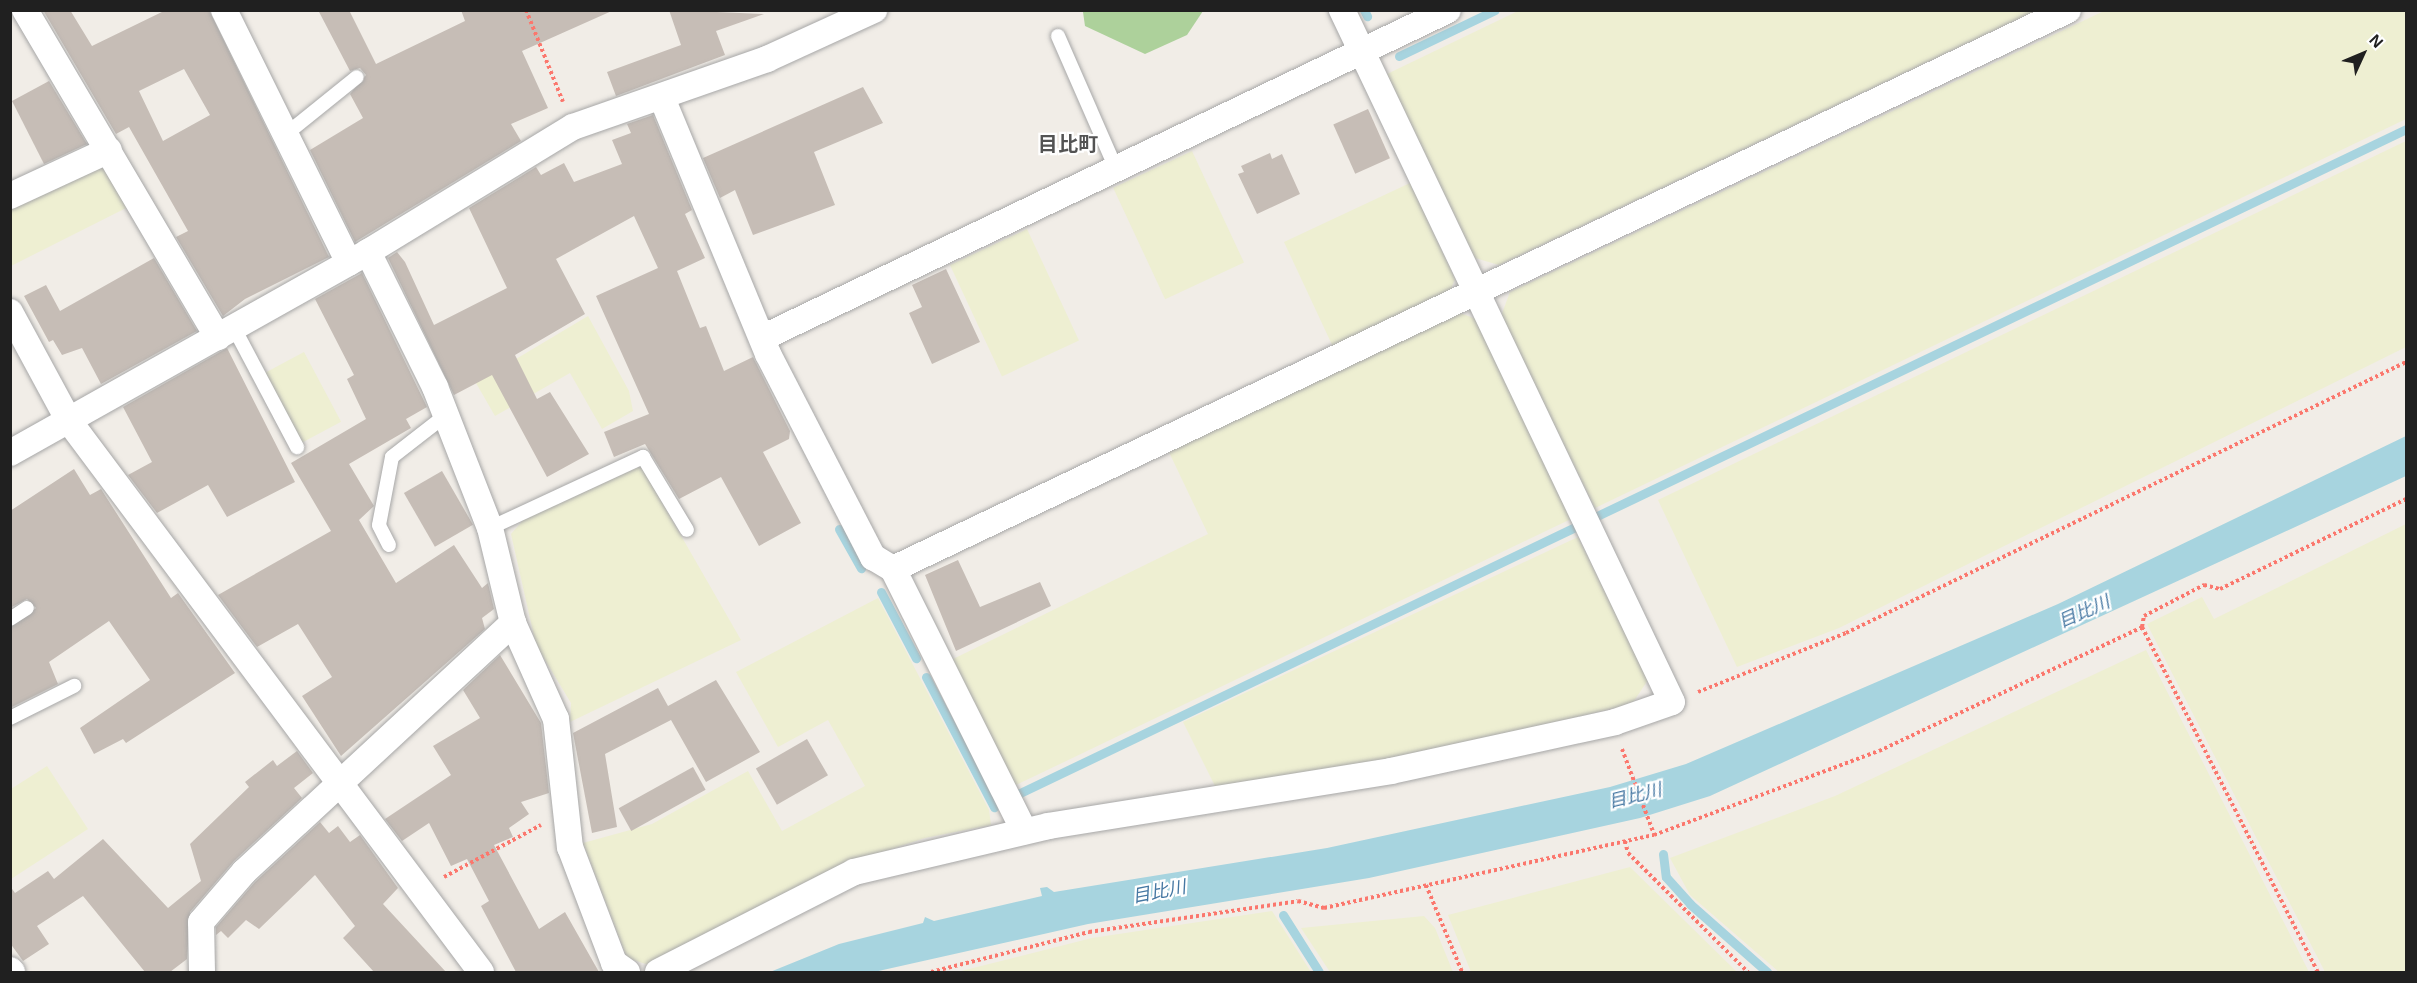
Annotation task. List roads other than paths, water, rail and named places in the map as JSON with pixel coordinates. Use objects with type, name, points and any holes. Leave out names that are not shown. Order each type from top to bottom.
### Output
[{"type":"street","points":[[25,10],[109,150],[226,333]]},
{"type":"street","points":[[10,453],[359,258],[573,128],[767,59],[874,10]]},
{"type":"street","points":[[658,972],[854,872],[1024,831],[1391,771],[1615,722],[1672,702],[1342,10]]},
{"type":"street","points":[[762,338],[1448,10]]},
{"type":"street","points":[[893,569],[2068,10]]},
{"type":"street","points":[[230,13],[285,135],[359,258],[446,415],[490,528],[513,623],[556,719],[570,809],[570,847],[614,963],[627,972]]},
{"type":"street","points":[[662,98],[762,338],[873,557],[893,569],[1024,831]]},
{"type":"street","points":[[10,196],[109,150]]},
{"type":"street","points":[[10,312],[69,421],[481,972]]},
{"type":"street","points":[[202,972],[201,921],[337,781],[513,623]]},
{"type":"lane","points":[[1058,36],[1116,169]]},
{"type":"lane","points":[[285,135],[357,77]]},
{"type":"lane","points":[[226,333],[297,447]]},
{"type":"lane","points":[[389,545],[379,525],[392,456],[446,415]]},
{"type":"lane","points":[[490,528],[643,457],[687,530]]},
{"type":"lane","points":[[10,619],[27,608]]},
{"type":"lane","points":[[10,718],[74,686]]},
{"type":"water","name":"目比川","points":[[2406,436],[2406,476],[1710,796],[1640,818],[1369,878],[1088,924],[874,972],[770,972],[839,944],[923,923],[925,917],[934,921],[1042,896],[1040,888],[1047,887],[1054,892],[1327,848],[1610,787],[1686,764],[2058,604]]},
{"type":"waterway","points":[[1364,10],[1367,16]]},
{"type":"waterway","points":[[1399,56],[1495,10]]},
{"type":"waterway","points":[[1597,516],[2406,129]]},
{"type":"waterway","points":[[1020,793],[1573,528]]},
{"type":"waterway","points":[[839,529],[861,568]]},
{"type":"waterway","points":[[881,592],[916,658]]},
{"type":"waterway","points":[[926,677],[994,807]]},
{"type":"waterway","points":[[1663,854],[1666,877],[1690,904],[1767,972]]},
{"type":"waterway","points":[[1283,915],[1319,972]]},
{"type":"district","name":"目比町","points":[[1068,144]]}]
